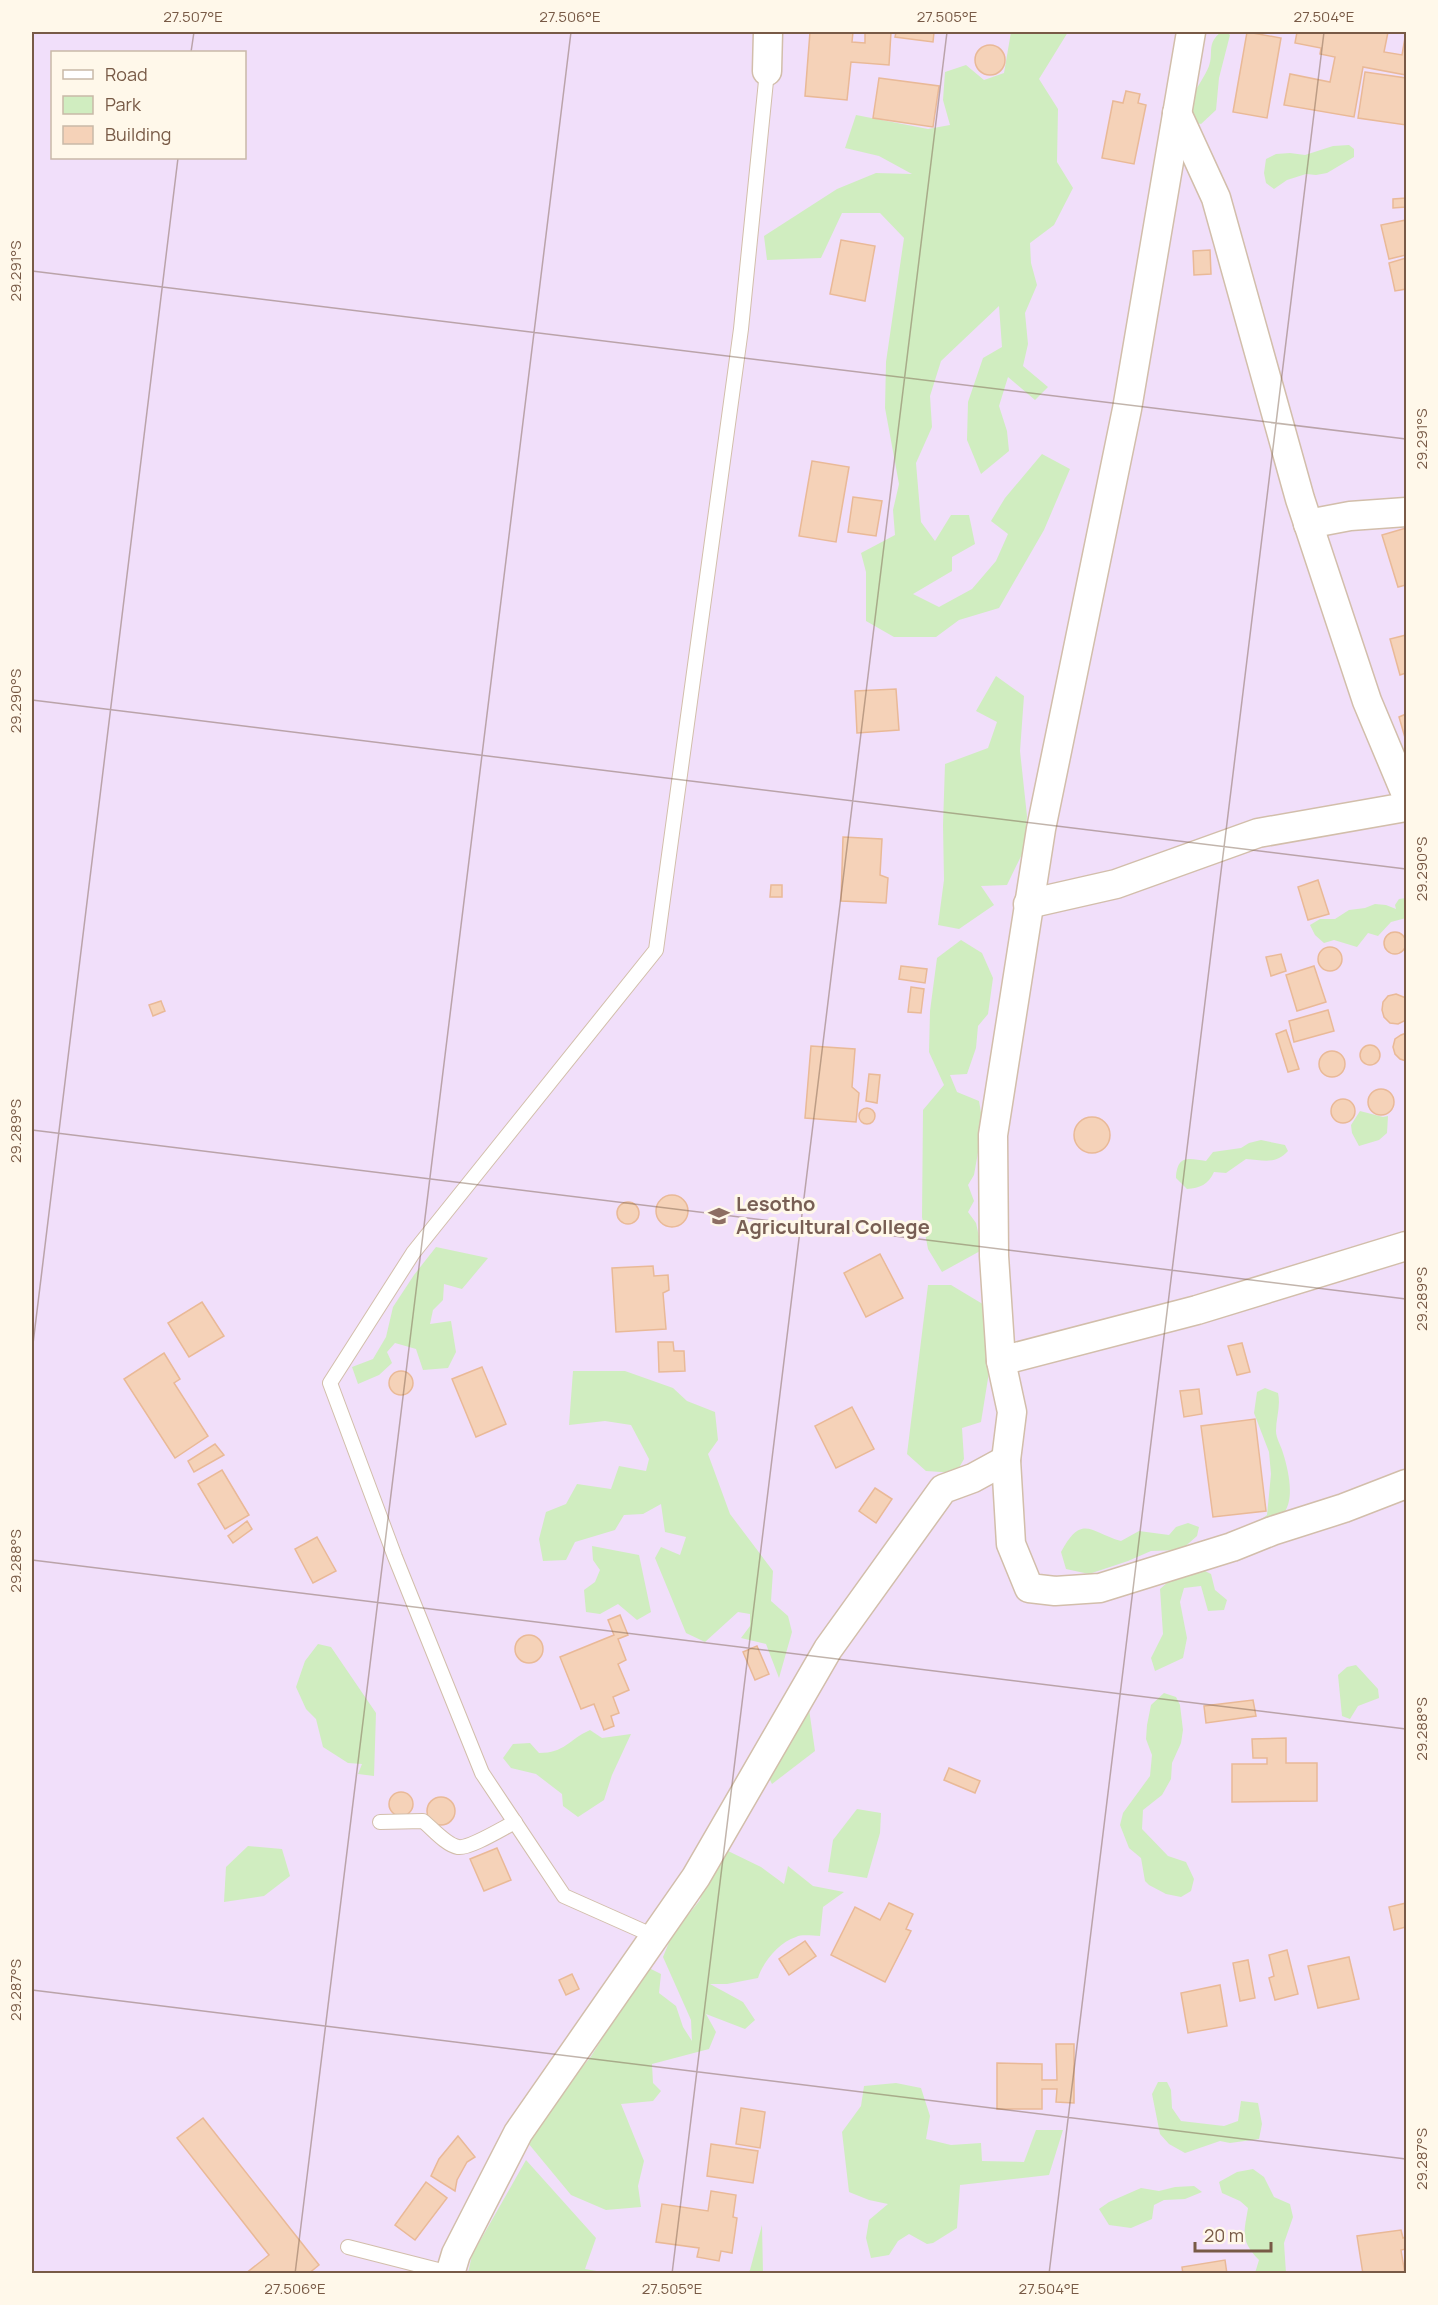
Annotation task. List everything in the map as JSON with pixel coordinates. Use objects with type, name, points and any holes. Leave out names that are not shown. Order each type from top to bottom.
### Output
[{"type":"street","points":[[767,71],[768,32]]},
{"type":"street","points":[[1191,32],[1127,409],[1043,818],[993,1135],[994,1256],[1001,1361],[1012,1412],[1006,1460],[1011,1544],[1029,1588],[1055,1591],[1100,1588],[1168,1569],[1407,1484]]},
{"type":"street","points":[[1177,113],[1216,198],[1308,525],[1367,701],[1407,794]]},
{"type":"street","points":[[1308,525],[1350,516],[1407,512]]},
{"type":"street","points":[[1028,904],[1116,884],[1258,834],[1407,807]]},
{"type":"street","points":[[1001,1361],[1197,1310],[1407,1246]]},
{"type":"street","points":[[450,2273],[456,2254],[518,2133],[696,1877],[828,1649],[943,1489],[973,1478],[1006,1460]]},
{"type":"lane","points":[[654,1936],[564,1896],[482,1773],[395,1557],[330,1383],[413,1253],[656,950],[741,329],[767,71]]},
{"type":"lane","points":[[380,1822],[423,1821],[458,1847],[468,1845],[515,1822]]},
{"type":"lane","points":[[348,2247],[450,2273]]},
{"type":"shaded area","name":"Lesotho Agricultural College","points":[[32,32],[1406,32],[1406,2273],[32,2273]]},
{"type":"green space","points":[[1011,32],[1068,32],[1039,79],[1058,109],[1057,162],[1073,188],[1054,225],[1030,243],[1031,263],[1037,285],[1025,313],[1028,344],[1023,366],[1048,387],[1035,400],[1008,377],[999,406],[1007,431],[1009,451],[981,474],[967,440],[968,402],[983,358],[1002,347],[999,306],[941,361],[930,396],[932,427],[916,463],[921,522],[935,541],[951,515],[969,515],[975,544],[952,557],[952,571],[913,594],[939,607],[972,589],[996,561],[1008,534],[991,521],[1005,498],[1042,454],[1070,469],[1044,530],[999,608],[959,620],[936,637],[894,637],[866,621],[866,572],[861,553],[895,535],[893,510],[899,484],[885,408],[886,362],[904,238],[880,213],[842,213],[821,258],[767,260],[764,236],[837,189],[876,173],[912,174],[879,156],[845,148],[856,115],[928,129],[950,125],[943,100],[945,72],[966,65],[984,80],[1004,73]]},
{"type":"green space","points":[[1221,32],[1230,35],[1219,78],[1216,110],[1201,124],[1197,123],[1193,114],[1192,100],[1209,66],[1212,45],[1216,36]]},
{"type":"green space","points":[[1349,145],[1354,149],[1354,157],[1327,173],[1306,174],[1287,180],[1274,189],[1266,183],[1264,173],[1266,159],[1276,154],[1305,155],[1333,146]]},
{"type":"green space","points":[[996,676],[1024,696],[1020,751],[1027,816],[1024,850],[1007,885],[981,886],[994,905],[959,929],[938,925],[944,880],[945,764],[988,748],[997,722],[976,711]]},
{"type":"green space","points":[[1406,898],[1406,918],[1391,922],[1378,936],[1368,933],[1357,947],[1334,940],[1324,943],[1315,935],[1310,925],[1320,919],[1335,919],[1349,910],[1375,904],[1396,909],[1395,905],[1399,899]]},
{"type":"green space","points":[[961,940],[982,953],[993,978],[988,1014],[978,1026],[976,1048],[967,1074],[950,1075],[957,1092],[979,1101],[983,1124],[974,1175],[968,1185],[974,1201],[968,1212],[976,1223],[982,1250],[942,1272],[928,1249],[922,1217],[923,1110],[944,1085],[929,1052],[930,1011],[937,958]]},
{"type":"green space","points":[[1360,1111],[1383,1117],[1388,1116],[1387,1133],[1379,1140],[1359,1146],[1352,1133],[1351,1125]]},
{"type":"green space","points":[[1261,1140],[1285,1145],[1288,1151],[1273,1160],[1246,1159],[1226,1173],[1214,1172],[1206,1183],[1196,1188],[1187,1189],[1176,1178],[1179,1165],[1185,1160],[1206,1161],[1213,1152],[1241,1148]]},
{"type":"green space","points":[[436,1247],[488,1258],[462,1289],[444,1284],[443,1300],[433,1310],[430,1324],[451,1321],[456,1352],[448,1368],[423,1370],[416,1349],[395,1343],[387,1352],[392,1363],[379,1375],[358,1384],[352,1367],[373,1359],[386,1337],[393,1307]]},
{"type":"green space","points":[[928,1285],[951,1285],[1011,1321],[991,1360],[981,1422],[962,1428],[964,1459],[956,1473],[926,1471],[907,1454]]},
{"type":"green space","points":[[573,1371],[625,1371],[673,1388],[687,1401],[715,1412],[718,1440],[708,1454],[730,1514],[773,1571],[771,1601],[788,1616],[792,1632],[779,1678],[766,1644],[741,1638],[750,1626],[750,1614],[738,1612],[705,1642],[686,1633],[655,1558],[661,1547],[680,1555],[686,1537],[665,1532],[661,1504],[643,1514],[624,1515],[615,1530],[575,1542],[566,1560],[543,1561],[539,1539],[546,1512],[566,1504],[577,1484],[611,1489],[619,1466],[646,1471],[649,1459],[631,1425],[605,1421],[569,1425]]},
{"type":"green space","points":[[1265,1388],[1278,1393],[1276,1434],[1283,1453],[1290,1487],[1287,1508],[1282,1515],[1273,1520],[1260,1520],[1267,1515],[1271,1474],[1269,1452],[1254,1413],[1257,1392]]},
{"type":"green space","points":[[1188,1523],[1199,1527],[1197,1536],[1181,1550],[1151,1551],[1089,1574],[1066,1569],[1061,1552],[1068,1540],[1081,1529],[1094,1530],[1121,1541],[1139,1531],[1169,1535],[1176,1527]]},
{"type":"green space","points":[[592,1546],[639,1555],[651,1612],[637,1620],[618,1604],[600,1614],[586,1612],[584,1590],[595,1582],[600,1570],[593,1560]]},
{"type":"green space","points":[[1203,1570],[1211,1574],[1215,1590],[1227,1600],[1224,1610],[1208,1611],[1201,1586],[1184,1588],[1180,1602],[1187,1638],[1183,1658],[1155,1671],[1151,1658],[1163,1634],[1160,1589],[1175,1576]]},
{"type":"green space","points":[[318,1644],[331,1647],[376,1713],[374,1776],[358,1774],[362,1764],[348,1763],[323,1747],[316,1719],[306,1709],[296,1687],[305,1661]]},
{"type":"green space","points":[[1356,1665],[1378,1689],[1379,1698],[1358,1706],[1350,1719],[1342,1716],[1338,1675],[1347,1667]]},
{"type":"green space","points":[[1164,1693],[1176,1697],[1180,1705],[1183,1730],[1181,1743],[1172,1763],[1171,1779],[1162,1795],[1143,1810],[1142,1829],[1168,1856],[1186,1862],[1194,1879],[1191,1891],[1181,1897],[1166,1894],[1145,1881],[1141,1858],[1129,1848],[1120,1825],[1123,1813],[1150,1776],[1152,1755],[1146,1739],[1147,1725],[1151,1705]]},
{"type":"green space","points":[[809,1709],[815,1751],[772,1784],[766,1772]]},
{"type":"green space","points":[[590,1730],[602,1738],[631,1734],[612,1775],[604,1800],[578,1817],[563,1806],[562,1794],[536,1774],[511,1768],[503,1758],[513,1744],[530,1743],[539,1753],[555,1751]]},
{"type":"green space","points":[[857,1809],[881,1813],[880,1833],[867,1878],[828,1872],[833,1840]]},
{"type":"green space","points":[[248,1846],[282,1849],[290,1876],[264,1896],[224,1902],[226,1867]]},
{"type":"green space","points":[[726,1850],[761,1867],[784,1884],[788,1866],[813,1886],[844,1892],[823,1907],[820,1936],[798,1936],[784,1943],[768,1959],[758,1978],[727,1984],[710,1984],[743,2002],[755,2020],[745,2029],[706,2014],[716,2032],[709,2049],[652,2064],[653,2083],[661,2091],[653,2101],[621,2104],[644,2161],[638,2186],[641,2207],[606,2210],[571,2195],[528,2143],[567,2084],[590,2058],[647,1967],[661,1974],[659,1993],[676,2006],[683,2027],[692,2041],[691,2020],[663,1957],[672,1935],[700,1900],[706,1871]]},
{"type":"green space","points":[[1158,2082],[1167,2082],[1171,2090],[1172,2108],[1181,2121],[1224,2126],[1238,2121],[1241,2101],[1258,2103],[1262,2124],[1259,2139],[1230,2143],[1220,2141],[1185,2153],[1169,2144],[1160,2134],[1152,2094]]},
{"type":"green space","points":[[896,2083],[921,2088],[930,2116],[926,2139],[951,2145],[981,2143],[982,2161],[1024,2162],[1036,2130],[1063,2130],[1049,2175],[960,2185],[957,2228],[933,2243],[927,2244],[909,2234],[898,2241],[889,2255],[871,2258],[866,2238],[869,2220],[888,2204],[849,2192],[842,2132],[861,2106],[864,2086]]},
{"type":"green space","points":[[526,2160],[596,2238],[585,2269],[608,2273],[468,2273],[472,2255]]},
{"type":"green space","points":[[1253,2169],[1264,2177],[1274,2197],[1290,2204],[1293,2217],[1284,2243],[1286,2273],[1255,2273],[1259,2260],[1249,2247],[1245,2236],[1248,2208],[1240,2201],[1222,2193],[1219,2182],[1237,2172]]},
{"type":"green space","points":[[1194,2186],[1202,2192],[1185,2199],[1164,2200],[1154,2205],[1152,2219],[1131,2228],[1109,2225],[1099,2209],[1141,2188],[1159,2191]]},
{"type":"green space","points":[[762,2225],[763,2273],[748,2273],[750,2270]]},
{"type":"building","points":[[810,32],[853,32],[852,42],[865,43],[865,32],[891,32],[889,65],[851,62],[847,100],[805,96]]},
{"type":"building","points":[[896,32],[934,32],[933,42],[895,37]]},
{"type":"building","points":[[1247,32],[1281,38],[1267,118],[1233,112]]},
{"type":"building","points":[[1297,32],[1388,32],[1384,52],[1402,55],[1406,32],[1406,75],[1363,67],[1354,117],[1284,105],[1290,74],[1330,82],[1335,57],[1320,54],[1321,48],[1295,43]]},
{"type":"building","points":[[990,45],[996,46],[1004,54],[1004,66],[996,74],[990,75],[984,74],[976,66],[975,60],[976,54],[984,46]]},
{"type":"building","points":[[1365,72],[1406,78],[1406,125],[1358,118]]},
{"type":"building","points":[[879,78],[939,86],[933,127],[873,118]]},
{"type":"building","points":[[1126,91],[1140,94],[1138,103],[1146,105],[1134,164],[1102,158],[1113,101],[1123,103]]},
{"type":"building","points":[[1406,198],[1406,207],[1393,208],[1393,199]]},
{"type":"building","points":[[1406,220],[1406,255],[1389,259],[1381,225]]},
{"type":"building","points":[[841,240],[875,246],[865,301],[830,294]]},
{"type":"building","points":[[1210,250],[1211,274],[1194,275],[1193,251]]},
{"type":"building","points":[[1406,258],[1406,289],[1395,291],[1389,263]]},
{"type":"building","points":[[812,461],[849,467],[836,542],[799,536]]},
{"type":"building","points":[[853,497],[882,501],[876,536],[848,532]]},
{"type":"building","points":[[1406,528],[1406,585],[1398,587],[1382,535]]},
{"type":"building","points":[[1406,635],[1406,673],[1400,675],[1390,639]]},
{"type":"building","points":[[896,689],[899,730],[857,733],[855,691]]},
{"type":"building","points":[[1406,714],[1406,741],[1399,717]]},
{"type":"building","points":[[843,837],[882,839],[880,875],[888,878],[886,903],[841,901]]},
{"type":"building","points":[[1318,880],[1329,914],[1308,920],[1298,887]]},
{"type":"building","points":[[771,885],[782,885],[782,897],[770,897]]},
{"type":"building","points":[[1395,932],[1403,935],[1406,943],[1403,951],[1395,954],[1387,951],[1384,943],[1387,935]]},
{"type":"building","points":[[1330,947],[1339,950],[1342,959],[1339,968],[1330,971],[1321,968],[1318,959],[1321,950]]},
{"type":"building","points":[[1281,954],[1286,971],[1271,976],[1266,957]]},
{"type":"building","points":[[901,966],[927,969],[925,983],[899,979]]},
{"type":"building","points":[[1314,966],[1326,1002],[1297,1011],[1286,975]]},
{"type":"building","points":[[911,987],[924,989],[921,1013],[908,1012]]},
{"type":"building","points":[[1396,994],[1406,998],[1406,1020],[1398,1024],[1390,1023],[1384,1017],[1382,1010],[1383,1002],[1388,996]]},
{"type":"building","points":[[161,1001],[165,1011],[153,1016],[149,1005]]},
{"type":"building","points":[[1328,1010],[1334,1031],[1294,1042],[1289,1021]]},
{"type":"building","points":[[1286,1030],[1299,1069],[1288,1072],[1276,1034]]},
{"type":"building","points":[[1406,1033],[1406,1061],[1395,1054],[1393,1047],[1395,1039]]},
{"type":"building","points":[[1366,1045],[1374,1045],[1380,1051],[1380,1059],[1374,1065],[1366,1065],[1360,1059],[1360,1051]]},
{"type":"building","points":[[811,1046],[855,1049],[852,1087],[859,1093],[856,1122],[805,1118]]},
{"type":"building","points":[[1332,1051],[1341,1055],[1345,1064],[1341,1073],[1332,1077],[1323,1073],[1319,1064],[1323,1055]]},
{"type":"building","points":[[869,1074],[880,1075],[877,1103],[866,1101]]},
{"type":"building","points":[[1381,1089],[1391,1092],[1394,1102],[1391,1112],[1381,1115],[1371,1112],[1368,1102],[1371,1092]]},
{"type":"building","points":[[1343,1099],[1352,1102],[1355,1111],[1352,1120],[1343,1123],[1334,1120],[1331,1111],[1334,1102]]},
{"type":"building","points":[[867,1108],[873,1110],[875,1116],[873,1122],[867,1124],[861,1122],[859,1116],[861,1110]]},
{"type":"building","points":[[1092,1117],[1105,1122],[1110,1135],[1105,1148],[1092,1153],[1079,1148],[1074,1135],[1079,1122]]},
{"type":"building","points":[[672,1195],[683,1200],[688,1211],[683,1222],[672,1227],[661,1222],[656,1211],[661,1200]]},
{"type":"building","points":[[628,1202],[636,1205],[639,1213],[636,1221],[628,1224],[620,1221],[617,1213],[620,1205]]},
{"type":"building","points":[[880,1254],[903,1298],[866,1317],[844,1273]]},
{"type":"building","points":[[653,1266],[654,1276],[668,1275],[669,1290],[663,1293],[666,1329],[616,1332],[612,1268]]},
{"type":"building","points":[[202,1302],[224,1336],[189,1357],[168,1323]]},
{"type":"building","points":[[658,1342],[673,1342],[674,1351],[684,1351],[685,1371],[659,1372]]},
{"type":"building","points":[[1242,1343],[1250,1372],[1237,1375],[1228,1346]]},
{"type":"building","points":[[164,1353],[180,1379],[174,1383],[208,1436],[175,1458],[124,1379]]},
{"type":"building","points":[[482,1367],[506,1424],[476,1437],[452,1379]]},
{"type":"building","points":[[401,1371],[409,1375],[413,1383],[409,1391],[401,1395],[393,1391],[389,1383],[393,1375]]},
{"type":"building","points":[[1199,1389],[1202,1414],[1184,1417],[1180,1391]]},
{"type":"building","points":[[852,1407],[874,1449],[836,1468],[815,1426]]},
{"type":"building","points":[[1255,1419],[1266,1511],[1213,1517],[1201,1426]]},
{"type":"building","points":[[215,1444],[224,1455],[194,1472],[188,1461]]},
{"type":"building","points":[[222,1470],[249,1515],[225,1529],[198,1484]]},
{"type":"building","points":[[875,1488],[892,1499],[876,1523],[859,1511]]},
{"type":"building","points":[[247,1521],[252,1529],[233,1543],[228,1536]]},
{"type":"building","points":[[317,1537],[336,1571],[313,1583],[295,1549]]},
{"type":"building","points":[[620,1615],[628,1635],[618,1639],[626,1660],[618,1664],[629,1690],[613,1697],[619,1713],[611,1716],[614,1726],[604,1730],[594,1704],[581,1709],[560,1657],[614,1635],[608,1620]]},
{"type":"building","points":[[529,1635],[539,1639],[543,1649],[539,1659],[529,1663],[519,1659],[515,1649],[519,1639]]},
{"type":"building","points":[[757,1646],[769,1674],[755,1680],[743,1652]]},
{"type":"building","points":[[1253,1700],[1256,1716],[1206,1723],[1204,1706]]},
{"type":"building","points":[[1286,1738],[1286,1763],[1317,1763],[1317,1801],[1232,1802],[1232,1764],[1267,1764],[1267,1758],[1253,1758],[1252,1739]]},
{"type":"building","points":[[949,1768],[980,1781],[975,1793],[944,1780]]},
{"type":"building","points":[[401,1792],[406,1793],[412,1799],[412,1809],[406,1815],[401,1816],[396,1815],[390,1809],[389,1804],[390,1799],[396,1793]]},
{"type":"building","points":[[441,1797],[451,1801],[455,1811],[451,1821],[441,1825],[431,1821],[427,1811],[431,1801]]},
{"type":"building","points":[[497,1848],[511,1880],[484,1891],[470,1859]]},
{"type":"building","points":[[889,1903],[913,1914],[906,1929],[911,1931],[885,1982],[831,1955],[855,1907],[880,1920]]},
{"type":"building","points":[[1406,1903],[1406,1927],[1394,1930],[1389,1907]]},
{"type":"building","points":[[805,1941],[816,1956],[789,1975],[779,1959]]},
{"type":"building","points":[[1287,1950],[1298,1994],[1275,2000],[1269,1978],[1274,1976],[1269,1955]]},
{"type":"building","points":[[1349,1957],[1359,1999],[1318,2008],[1308,1966]]},
{"type":"building","points":[[1248,1960],[1255,1998],[1240,2001],[1233,1963]]},
{"type":"building","points":[[572,1974],[579,1989],[566,1995],[559,1980]]},
{"type":"building","points":[[1220,1985],[1227,2026],[1188,2033],[1181,1993]]},
{"type":"building","points":[[1056,2044],[1074,2044],[1074,2103],[1056,2102],[1057,2089],[1042,2089],[1042,2109],[997,2109],[997,2063],[1042,2064],[1042,2080],[1057,2080]]},
{"type":"building","points":[[741,2108],[765,2112],[760,2148],[736,2144]]},
{"type":"building","points":[[203,2118],[319,2265],[308,2274],[245,2274],[269,2255],[177,2138]]},
{"type":"building","points":[[458,2136],[475,2157],[467,2162],[457,2180],[455,2191],[431,2176],[439,2159]]},
{"type":"building","points":[[711,2144],[758,2151],[753,2183],[707,2176]]},
{"type":"building","points":[[426,2182],[447,2198],[415,2240],[395,2225]]},
{"type":"building","points":[[711,2191],[736,2195],[733,2217],[737,2218],[732,2253],[721,2251],[719,2261],[697,2257],[699,2248],[656,2242],[662,2204],[708,2211]]},
{"type":"building","points":[[1401,2230],[1403,2238],[1406,2237],[1406,2249],[1401,2250],[1405,2274],[1363,2274],[1357,2236]]},
{"type":"building","points":[[1225,2260],[1227,2274],[1183,2274],[1182,2267]]},
{"type":"place","name":"Lesotho Agricultural College","points":[[719,1216]]}]
